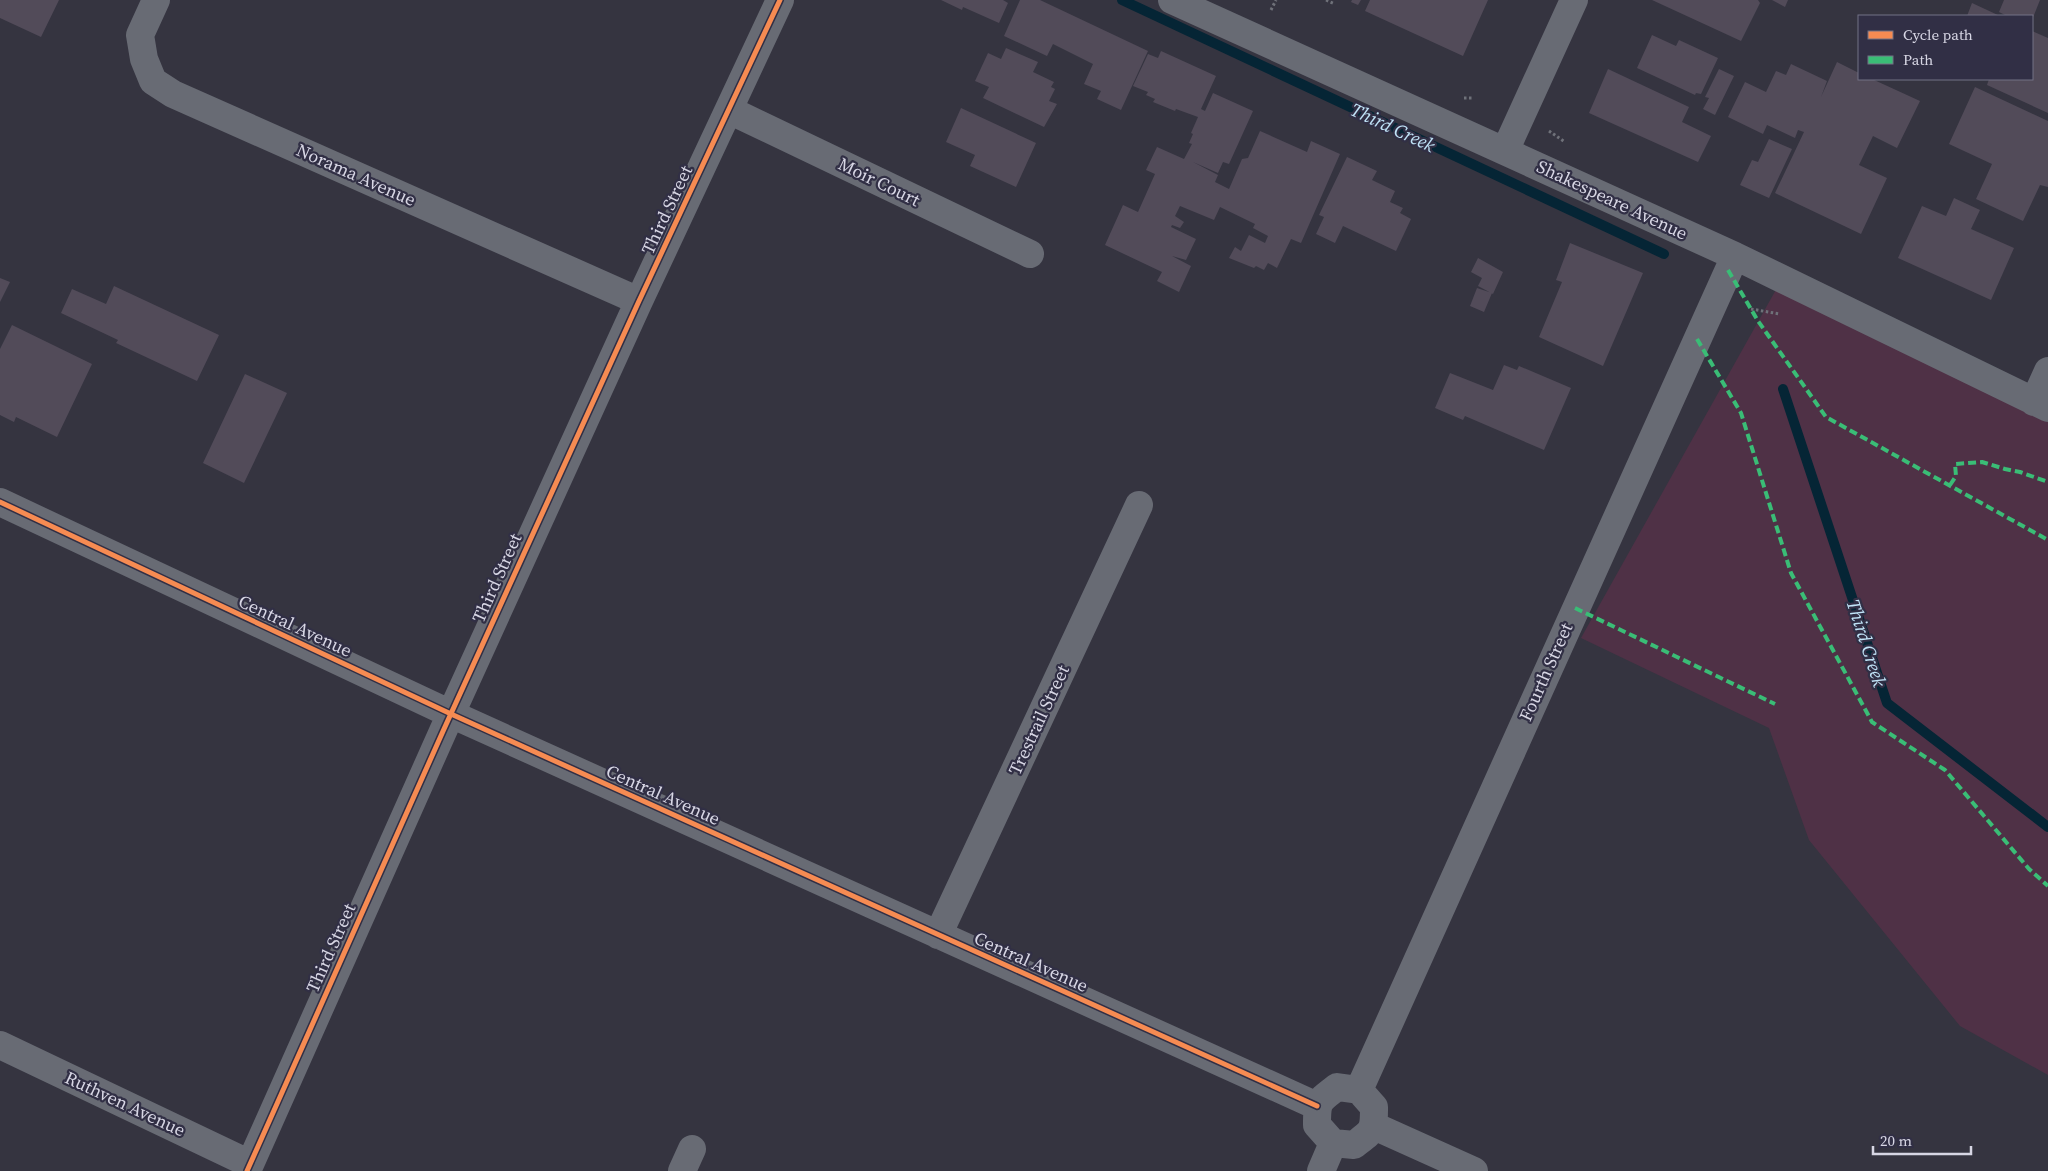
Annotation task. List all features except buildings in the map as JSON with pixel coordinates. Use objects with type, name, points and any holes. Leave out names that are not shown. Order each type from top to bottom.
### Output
[{"type":"street","name":"Norama Avenue","points":[[156,0],[140,35],[144,60],[153,81],[173,94],[639,301]]},
{"type":"street","name":"Third Street","points":[[249,1167],[450,714],[639,301],[780,0]]},
{"type":"street","name":"Shakespeare Avenue","points":[[1172,0],[1735,256],[2041,405]]},
{"type":"street","points":[[1505,151],[1574,0]]},
{"type":"street","name":"Moir Court","points":[[729,110],[1030,254]]},
{"type":"street","name":"Fourth Street","points":[[1359,1090],[1735,256]]},
{"type":"street","points":[[2041,405],[2048,371]]},
{"type":"street","name":"Central Avenue","points":[[0,502],[450,714],[1317,1106]]},
{"type":"street","name":"Trestrail Street","points":[[938,935],[1139,505]]},
{"type":"street","name":"Ruthven Avenue","points":[[0,1045],[249,1167]]},
{"type":"street","points":[[1336,1088],[1359,1090],[1374,1107],[1374,1126],[1372,1130],[1354,1145],[1333,1143],[1317,1125],[1317,1106],[1319,1102],[1336,1088]]},
{"type":"street","points":[[1374,1126],[1474,1171]]},
{"type":"street","points":[[1321,1171],[1333,1143]]},
{"type":"path","points":[[1271,10],[1276,0]]},
{"type":"path","points":[[1326,0],[1335,4]]},
{"type":"shaded area","points":[[1782,279],[2048,408],[2048,1075],[1960,1026],[1809,840],[1769,728],[1581,638]]},
{"type":"waterway","name":"Third Creek","points":[[1122,0],[1664,254]]},
{"type":"waterway","name":"Third Creek","points":[[1783,389],[1887,703],[2048,827]]},
{"type":"marked path","points":[[1728,270],[1758,321],[1826,417],[2048,540]]},
{"type":"marked path","points":[[1697,339],[1741,413],[1791,573],[1872,722],[1945,770],[2029,869],[2048,886]]},
{"type":"marked path","points":[[1950,485],[1956,476],[1955,464],[1982,462],[2048,482]]},
{"type":"marked path","points":[[1575,608],[1775,704]]},
{"type":"cycle path","points":[[247,1171],[444,729],[639,301],[780,0]]},
{"type":"cycle path","points":[[0,502],[451,714],[1317,1106]]}]
